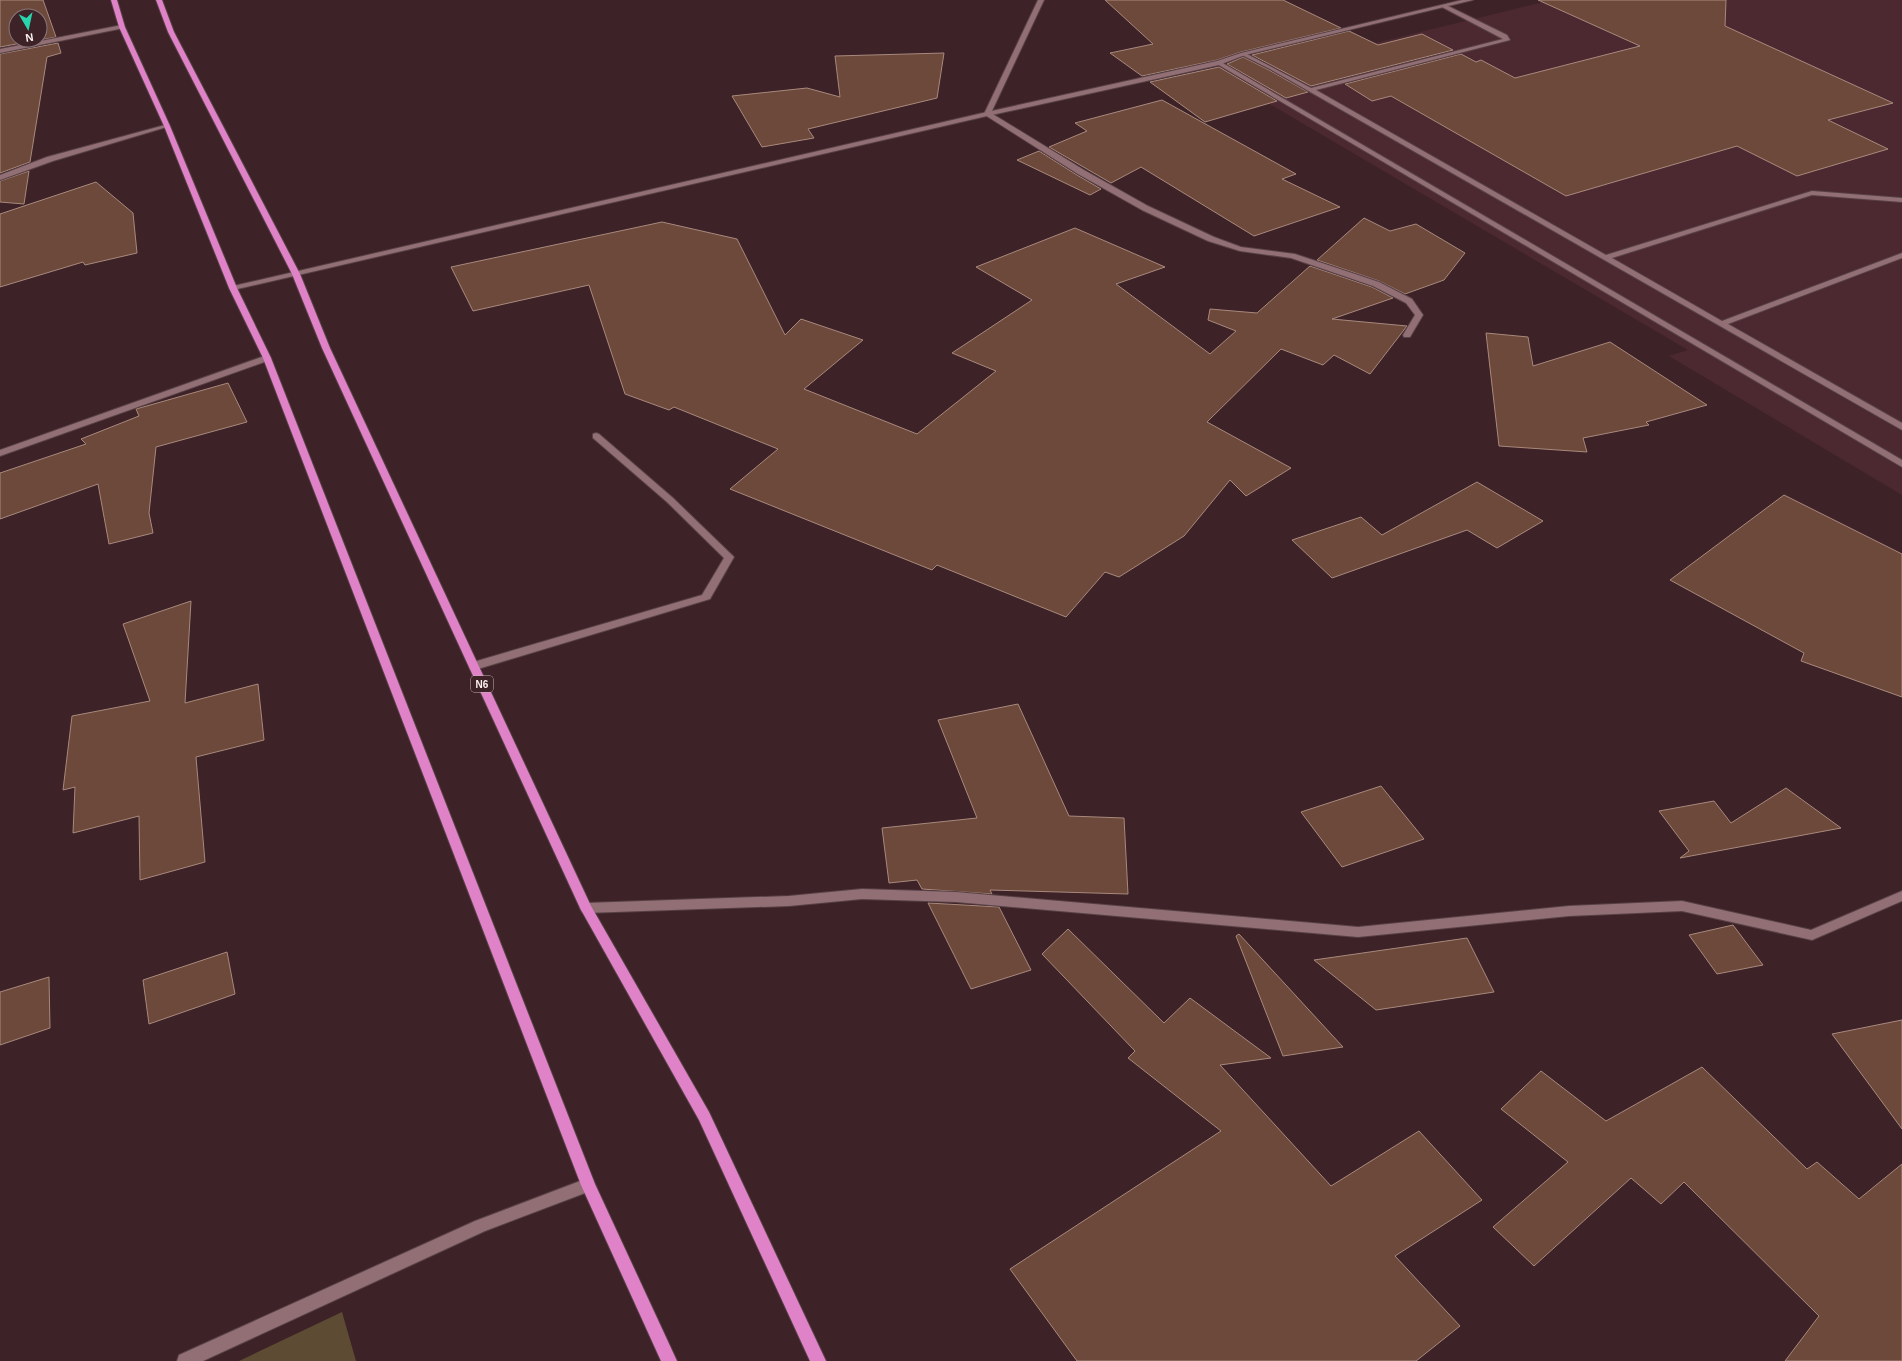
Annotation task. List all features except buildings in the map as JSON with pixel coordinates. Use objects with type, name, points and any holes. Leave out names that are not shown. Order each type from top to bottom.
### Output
[{"type":"highway","points":[[114,0],[122,27],[167,126],[233,288],[267,358],[588,1185],[669,1361]]},
{"type":"highway","name":"N6","points":[[159,0],[171,32],[296,274],[329,355],[586,908],[704,1116],[818,1361]]},
{"type":"street","points":[[987,114],[1040,0]]},
{"type":"street","points":[[233,288],[987,114],[1219,63],[1244,54],[1470,0]]},
{"type":"street","points":[[1310,90],[1507,40],[1505,36],[1444,6]]},
{"type":"street","points":[[0,51],[122,27]]},
{"type":"street","points":[[1244,54],[1310,90],[1902,427]]},
{"type":"street","points":[[1219,63],[1902,464]]},
{"type":"street","points":[[987,114],[1081,172],[1145,208],[1211,238],[1240,250],[1292,256],[1376,284],[1409,301],[1419,315],[1407,335]]},
{"type":"street","points":[[0,178],[50,159],[167,126]]},
{"type":"street","points":[[1604,258],[1812,193],[1902,200]]},
{"type":"street","points":[[1721,324],[1902,255]]},
{"type":"street","points":[[0,452],[267,358]]},
{"type":"street","points":[[474,666],[706,597],[729,557],[670,500],[596,436]]},
{"type":"street","points":[[586,908],[789,901],[862,894],[956,897],[1358,932],[1569,911],[1682,906],[1812,935],[1902,896]]},
{"type":"street","points":[[185,1361],[480,1226],[588,1185]]},
{"type":"shaded area","points":[[1552,0],[1902,0],[1902,495],[1669,356],[1688,350],[1227,79]]},
{"type":"shaded area","points":[[342,1312],[356,1361],[239,1361]]}]
